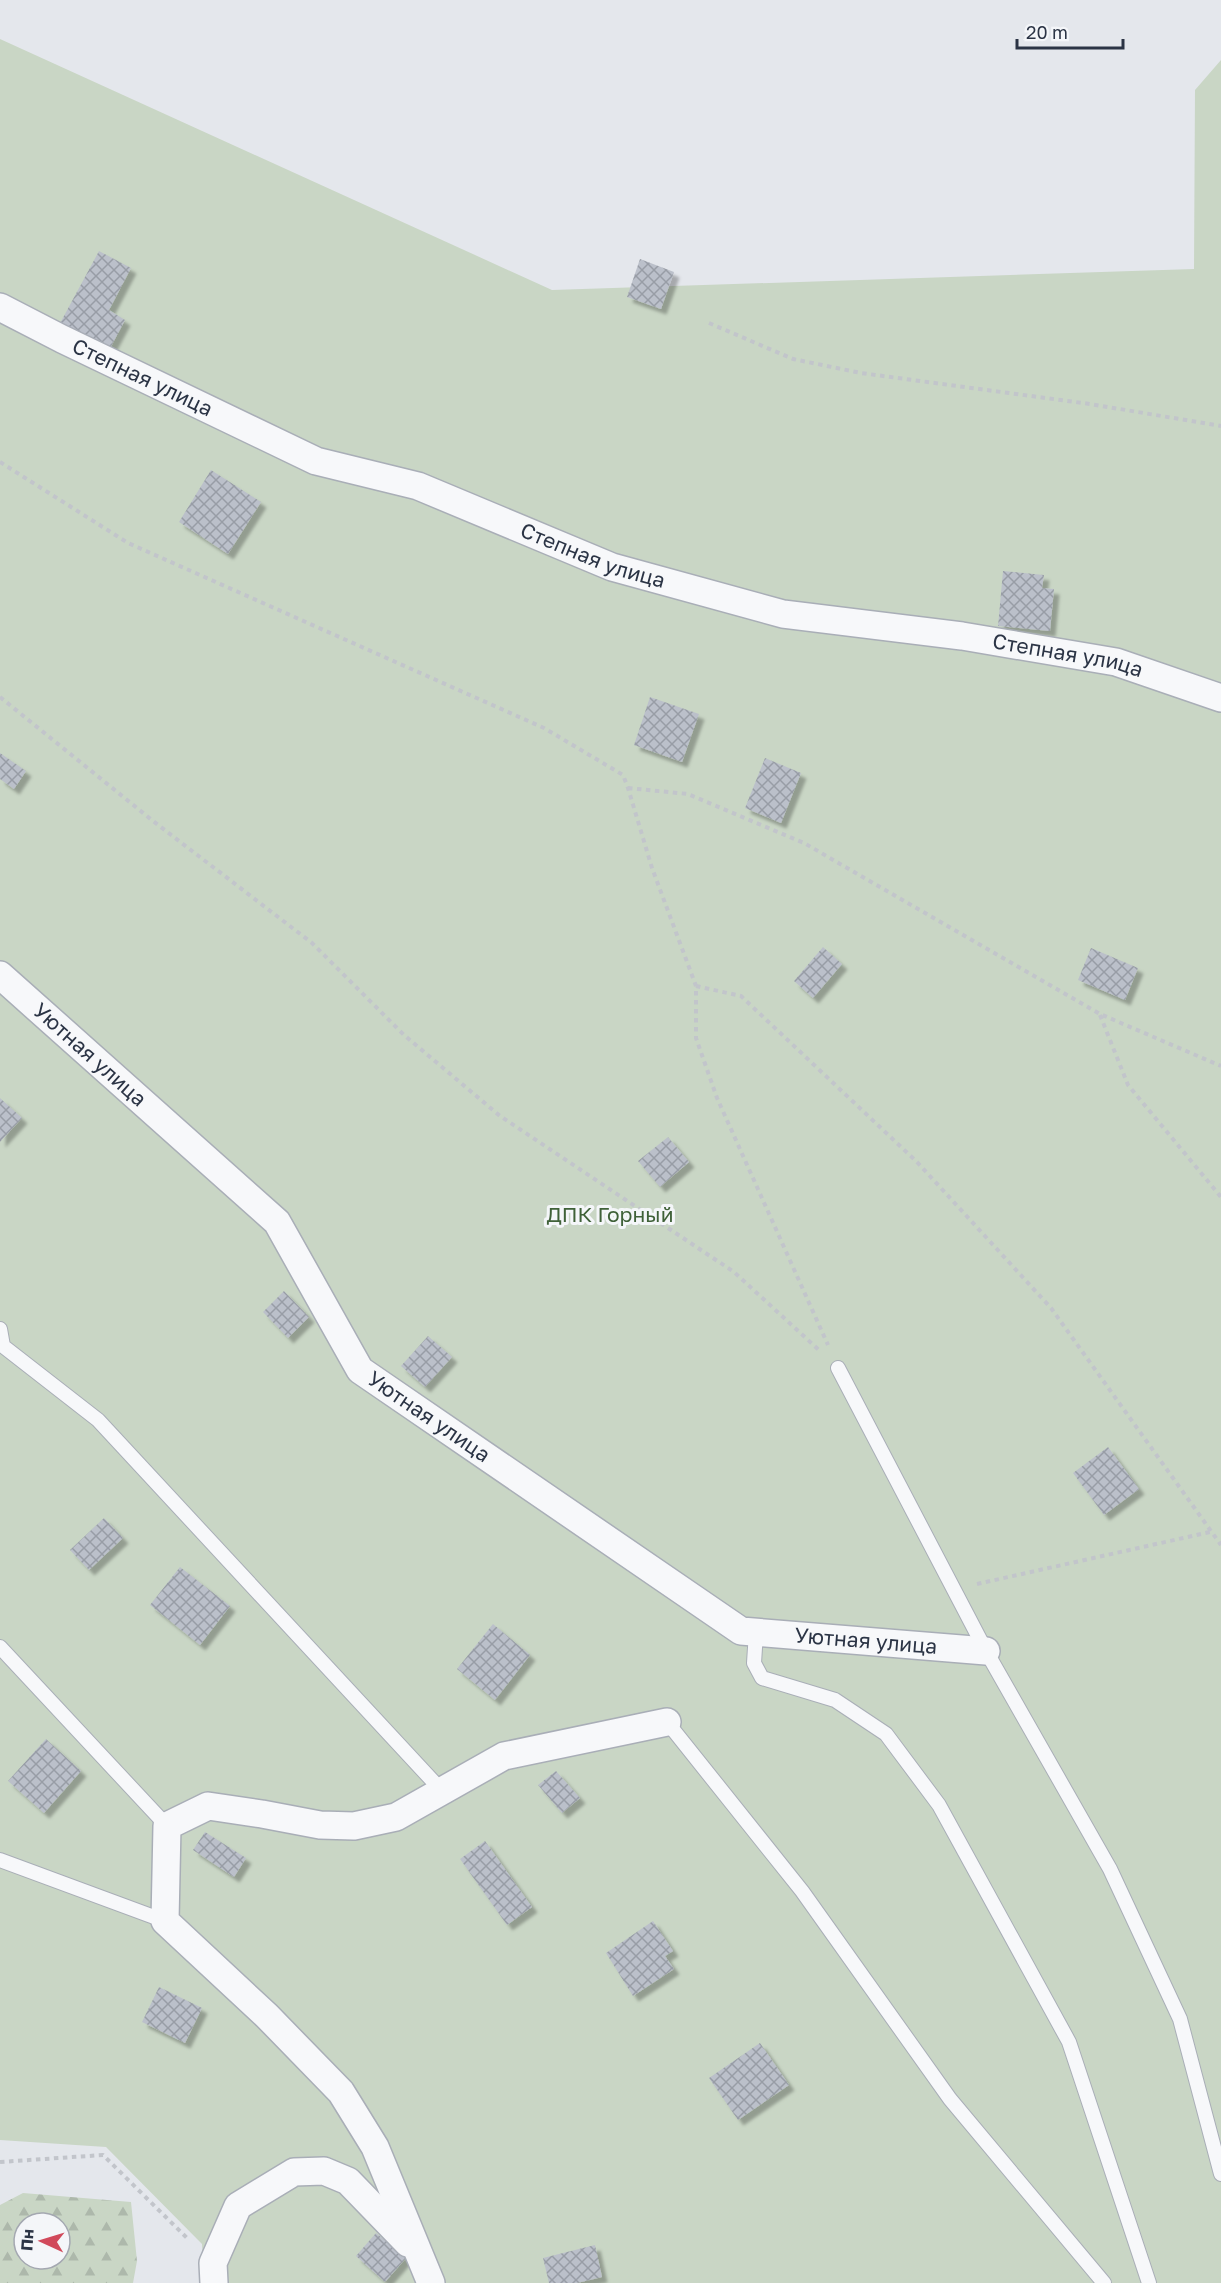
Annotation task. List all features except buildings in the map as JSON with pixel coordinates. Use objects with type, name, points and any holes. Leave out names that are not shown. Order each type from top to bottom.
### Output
[{"type":"street","name":"Степная улица","points":[[0,307],[316,461],[418,486],[612,567],[783,614],[962,636],[1116,662],[1221,698]]},
{"type":"street","name":"Уютная улица","points":[[0,975],[278,1222],[360,1370],[741,1631],[986,1651]]},
{"type":"street","points":[[431,2283],[375,2147],[341,2092],[267,2016],[165,1921],[166,1826],[208,1806],[320,1825],[354,1826],[396,1817],[504,1756],[667,1722]]},
{"type":"street","points":[[213,2273],[238,2206],[294,2172],[324,2171],[348,2181],[417,2253]]},
{"type":"lane","points":[[0,1329],[3,1346],[98,1420],[443,1792]]},
{"type":"lane","points":[[838,1368],[952,1589],[1110,1869],[1180,2019],[1221,2174]]},
{"type":"lane","points":[[756,1632],[754,1663],[762,1678],[835,1700],[886,1734],[939,1805],[1069,2042],[1149,2283]]},
{"type":"lane","points":[[0,1647],[166,1826]]},
{"type":"lane","points":[[667,1722],[802,1891],[950,2099],[1104,2283]]},
{"type":"lane","points":[[0,1860],[165,1921]]},
{"type":"path","points":[[710,323],[794,360],[861,373],[1090,404],[1221,426]]},
{"type":"path","points":[[0,462],[128,543],[544,728],[623,775],[652,868],[696,986],[696,1038],[717,1098],[838,1368]]},
{"type":"path","points":[[0,697],[153,820],[312,943],[404,1035],[500,1116],[734,1272],[838,1368]]},
{"type":"path","points":[[628,788],[688,794],[804,843],[1100,1014],[1221,1066]]},
{"type":"path","points":[[696,986],[741,996],[917,1162],[1051,1308],[1221,1545]]},
{"type":"path","points":[[1100,1014],[1128,1085],[1221,1197]]},
{"type":"path","points":[[952,1589],[1210,1532]]},
{"type":"path","points":[[0,2162],[103,2155],[213,2273]]},
{"type":"green space","name":"ДПК Горный","points":[[0,39],[552,290],[1194,269],[1195,90],[1221,60],[1221,2283],[204,2283],[202,2244],[106,2147],[0,2140]]},
{"type":"green space","points":[[23,2193],[131,2202],[137,2261],[133,2283],[0,2283],[0,2205]]}]
